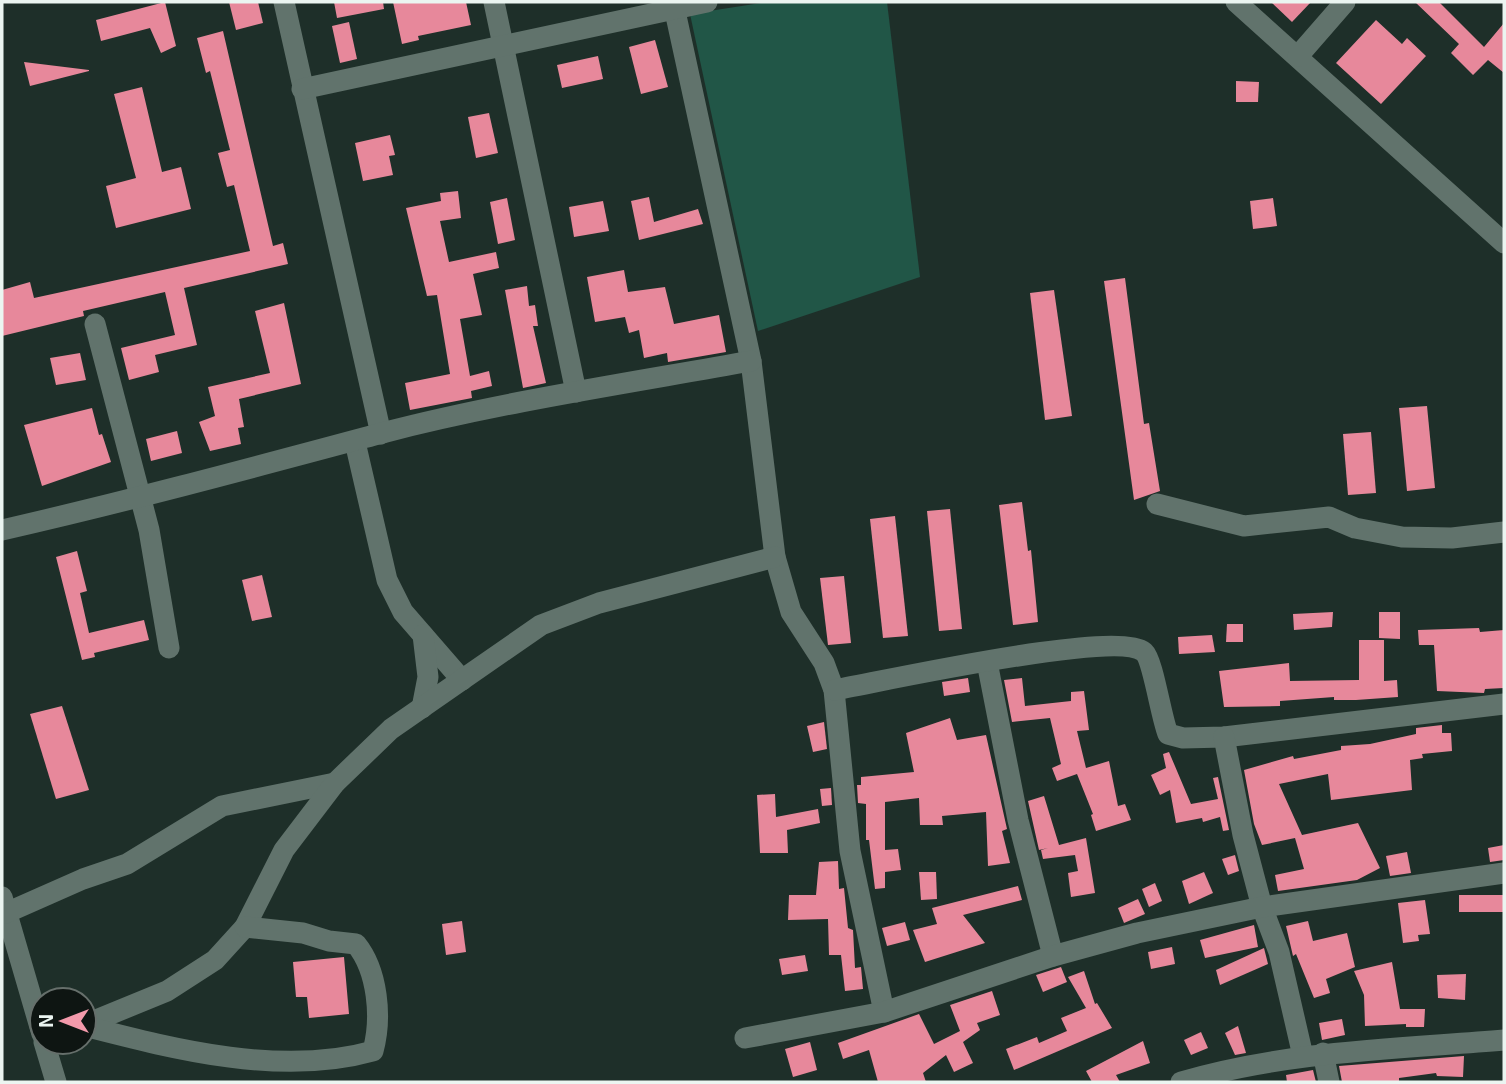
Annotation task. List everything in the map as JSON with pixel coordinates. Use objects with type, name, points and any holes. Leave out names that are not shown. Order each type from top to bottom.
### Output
[{"type":"street","points":[[284,2],[381,433]]},
{"type":"street","points":[[494,2],[576,392]]},
{"type":"street","points":[[302,89],[674,5],[707,2]]},
{"type":"street","points":[[1236,2],[1504,243]]},
{"type":"street","points":[[1298,56],[1345,2]]},
{"type":"street","points":[[674,5],[751,361],[775,557],[792,612],[824,663],[834,690],[850,851],[884,1013]]},
{"type":"street","points":[[95,324],[149,530],[169,648]]},
{"type":"street","points":[[2,530],[140,499],[381,433],[576,392],[751,361]]},
{"type":"street","points":[[355,442],[387,580],[396,601],[462,680]]},
{"type":"street","points":[[1157,504],[1244,526],[1329,517],[1355,527],[1402,537],[1452,538],[1504,532]]},
{"type":"street","points":[[98,1020],[167,991],[215,960],[246,927],[284,850],[335,783],[391,729],[541,625],[598,603],[775,557]]},
{"type":"street","points":[[422,708],[428,677],[423,635]]},
{"type":"street","points":[[834,690],[1056,649],[1135,646],[1147,654],[1153,669],[1159,710],[1168,734],[1183,738],[1224,737],[1504,704]]},
{"type":"street","points":[[987,662],[1017,820],[1053,956]]},
{"type":"street","points":[[1224,737],[1228,771],[1262,907],[1313,1054],[1329,1082]]},
{"type":"street","points":[[28,986],[4,905],[127,864],[222,806],[335,783]]},
{"type":"street","points":[[745,1038],[884,1013],[1053,956],[1138,933],[1262,907],[1504,873]]},
{"type":"street","points":[[98,1030],[167,1048],[264,1062],[356,1056],[373,1051],[377,1033],[376,1004],[368,959],[356,944],[329,941],[303,933],[246,927]]},
{"type":"street","points":[[1181,1082],[1220,1071],[1313,1054],[1504,1040]]},
{"type":"street","points":[[48,1056],[56,1082]]},
{"type":"green space","points":[[767,2],[887,2],[920,277],[758,331],[690,14]]},
{"type":"building","points":[[165,2],[176,46],[161,53],[150,28],[101,41],[96,20]]},
{"type":"building","points":[[229,2],[258,2],[263,23],[236,30]]},
{"type":"building","points":[[334,2],[383,2],[384,9],[337,18]]},
{"type":"building","points":[[393,2],[466,2],[471,25],[418,36],[419,40],[402,44]]},
{"type":"building","points":[[1271,2],[1311,2],[1292,22]]},
{"type":"building","points":[[1415,2],[1439,2],[1484,47],[1504,23],[1504,73],[1488,60],[1473,75],[1451,53],[1459,44]]},
{"type":"building","points":[[1376,20],[1402,44],[1407,38],[1426,56],[1381,104],[1336,63]]},
{"type":"building","points":[[349,22],[357,59],[340,63],[332,26]]},
{"type":"building","points":[[223,31],[273,246],[283,243],[288,264],[184,288],[197,345],[155,355],[159,372],[129,380],[121,348],[175,335],[165,292],[83,311],[84,316],[2,336],[2,290],[30,282],[34,298],[250,251],[234,185],[227,187],[218,153],[230,150],[210,71],[206,73],[197,38]]},
{"type":"building","points":[[655,40],[668,87],[641,94],[629,47]]},
{"type":"building","points":[[598,56],[603,79],[562,88],[557,65]]},
{"type":"building","points":[[24,62],[89,70],[89,71],[30,86]]},
{"type":"building","points":[[1236,81],[1259,82],[1258,102],[1236,102]]},
{"type":"building","points":[[142,87],[162,172],[181,167],[191,209],[116,228],[106,186],[136,178],[114,94]]},
{"type":"building","points":[[489,113],[498,153],[476,158],[468,117]]},
{"type":"building","points":[[390,135],[395,155],[389,156],[393,175],[363,181],[355,143]]},
{"type":"building","points":[[458,191],[461,218],[440,221],[449,262],[496,252],[499,268],[473,274],[482,315],[460,319],[470,376],[489,371],[492,386],[471,391],[472,398],[410,410],[405,383],[450,374],[437,295],[427,296],[406,208],[441,201],[440,193]]},
{"type":"building","points":[[649,197],[654,222],[698,209],[703,224],[639,240],[631,201]]},
{"type":"building","points":[[507,198],[515,240],[498,244],[490,202]]},
{"type":"building","points":[[1273,198],[1277,226],[1253,229],[1250,201]]},
{"type":"building","points":[[603,201],[609,231],[574,237],[569,207]]},
{"type":"building","points":[[624,270],[628,292],[665,287],[674,324],[719,315],[726,352],[668,362],[667,353],[644,358],[639,330],[629,333],[625,317],[595,322],[587,277]]},
{"type":"building","points":[[1125,278],[1144,424],[1149,423],[1160,491],[1134,500],[1104,281]]},
{"type":"building","points":[[527,286],[529,306],[535,305],[538,326],[533,326],[546,383],[523,388],[505,290]]},
{"type":"building","points":[[1054,290],[1072,416],[1045,420],[1030,293]]},
{"type":"building","points":[[284,303],[301,384],[239,399],[244,427],[238,428],[241,444],[210,451],[199,422],[215,416],[208,387],[270,373],[255,311]]},
{"type":"building","points":[[80,353],[86,380],[56,385],[50,358]]},
{"type":"building","points":[[1427,406],[1435,488],[1407,491],[1399,408]]},
{"type":"building","points":[[92,408],[99,435],[102,434],[111,462],[42,486],[24,425]]},
{"type":"building","points":[[177,431],[182,453],[151,461],[146,439]]},
{"type":"building","points":[[1371,432],[1376,493],[1348,495],[1343,434]]},
{"type":"building","points":[[1022,502],[1028,551],[1031,550],[1038,622],[1013,625],[999,505]]},
{"type":"building","points":[[950,509],[962,629],[939,631],[927,511]]},
{"type":"building","points":[[895,516],[908,636],[883,638],[870,519]]},
{"type":"building","points":[[77,551],[87,591],[80,593],[89,633],[144,620],[149,640],[94,653],[95,657],[82,660],[56,557]]},
{"type":"building","points":[[262,575],[272,617],[252,621],[242,580]]},
{"type":"building","points":[[844,576],[851,643],[828,645],[820,578]]},
{"type":"building","points":[[1333,612],[1332,627],[1294,630],[1293,614]]},
{"type":"building","points":[[1379,612],[1400,612],[1400,639],[1379,638]]},
{"type":"building","points":[[1227,624],[1243,624],[1243,642],[1226,642]]},
{"type":"building","points":[[1479,628],[1480,632],[1504,630],[1504,688],[1485,689],[1484,693],[1437,691],[1434,645],[1419,645],[1418,630]]},
{"type":"building","points":[[1212,635],[1215,652],[1179,654],[1178,637]]},
{"type":"building","points":[[1359,640],[1384,640],[1384,681],[1397,680],[1398,697],[1334,700],[1334,697],[1280,701],[1280,706],[1224,707],[1219,671],[1289,663],[1290,681],[1359,680]]},
{"type":"building","points":[[968,678],[970,692],[944,696],[942,682]]},
{"type":"building","points":[[1022,678],[1025,706],[1071,701],[1071,692],[1084,691],[1089,730],[1077,731],[1086,768],[1109,761],[1118,806],[1125,804],[1131,820],[1096,831],[1091,815],[1093,814],[1077,774],[1057,781],[1052,768],[1061,764],[1050,718],[1012,722],[1004,680]]},
{"type":"building","points":[[62,706],[89,790],[56,799],[30,714]]},
{"type":"building","points":[[950,718],[957,740],[986,735],[1007,829],[1002,831],[1010,863],[988,866],[986,812],[942,816],[943,825],[920,825],[919,798],[885,802],[885,850],[898,849],[901,870],[885,872],[885,888],[875,889],[869,840],[866,840],[866,804],[858,803],[857,785],[861,785],[861,777],[914,772],[906,733]]},
{"type":"building","points":[[824,722],[827,749],[813,752],[807,726]]},
{"type":"building","points":[[1442,725],[1442,733],[1451,733],[1452,751],[1422,754],[1423,758],[1410,760],[1412,790],[1331,800],[1328,774],[1279,784],[1302,835],[1358,823],[1380,868],[1357,880],[1278,891],[1275,875],[1304,869],[1295,838],[1262,845],[1254,824],[1244,770],[1293,756],[1294,759],[1341,750],[1341,746],[1370,744],[1416,734],[1416,728]]},
{"type":"building","points":[[1169,752],[1191,804],[1218,799],[1213,778],[1218,777],[1229,830],[1223,831],[1220,817],[1203,822],[1202,818],[1176,823],[1170,790],[1160,795],[1151,775],[1166,768],[1163,754]]},
{"type":"building","points":[[831,788],[832,805],[822,806],[820,789]]},
{"type":"building","points":[[775,794],[776,817],[818,809],[820,823],[787,830],[788,853],[760,853],[757,795]]},
{"type":"building","points":[[1044,796],[1059,845],[1086,838],[1095,893],[1071,897],[1068,873],[1078,871],[1075,855],[1043,859],[1041,850],[1048,848],[1039,850],[1028,801]]},
{"type":"building","points":[[1504,845],[1504,860],[1490,862],[1488,848]]},
{"type":"building","points":[[1407,852],[1411,873],[1390,876],[1386,856]]},
{"type":"building","points":[[1235,855],[1239,871],[1228,875],[1222,859]]},
{"type":"building","points":[[838,861],[839,889],[844,888],[848,928],[853,930],[855,968],[861,967],[863,989],[845,991],[841,955],[829,955],[828,919],[788,920],[789,895],[816,895],[819,862]]},
{"type":"building","points":[[919,872],[936,872],[937,899],[921,900]]},
{"type":"building","points":[[1204,872],[1213,893],[1189,904],[1182,881]]},
{"type":"building","points":[[1155,883],[1162,901],[1149,907],[1142,889]]},
{"type":"building","points":[[1018,886],[1022,900],[963,915],[985,943],[925,962],[913,930],[937,924],[932,908]]},
{"type":"building","points":[[1459,895],[1504,895],[1504,912],[1459,912]]},
{"type":"building","points":[[1138,899],[1145,914],[1124,923],[1118,908]]},
{"type":"building","points":[[1425,900],[1430,934],[1418,935],[1419,941],[1403,943],[1398,903]]},
{"type":"building","points":[[462,921],[466,952],[446,955],[442,924]]},
{"type":"building","points":[[1308,921],[1313,941],[1347,933],[1355,967],[1326,979],[1330,993],[1314,998],[1296,954],[1293,956],[1286,926]]},
{"type":"building","points":[[905,922],[910,940],[887,946],[882,928]]},
{"type":"building","points":[[1254,925],[1258,947],[1205,958],[1200,940]]},
{"type":"building","points":[[1172,947],[1175,964],[1151,969],[1148,952]]},
{"type":"building","points":[[1264,948],[1268,964],[1220,985],[1216,970]]},
{"type":"building","points":[[805,955],[808,971],[782,975],[779,959]]},
{"type":"building","points":[[344,957],[349,1014],[309,1018],[307,997],[296,997],[293,962]]},
{"type":"building","points":[[1392,962],[1400,1009],[1425,1009],[1424,1027],[1406,1027],[1406,1024],[1365,1026],[1364,995],[1354,971]]},
{"type":"building","points":[[1061,967],[1067,982],[1043,992],[1036,975]]},
{"type":"building","points":[[1084,971],[1095,1004],[1097,1003],[1112,1028],[1014,1070],[1006,1049],[1037,1037],[1039,1043],[1067,1031],[1061,1018],[1086,1008],[1068,977]]},
{"type":"building","points":[[1466,974],[1465,1000],[1438,998],[1437,975]]},
{"type":"building","points":[[992,991],[1000,1015],[977,1023],[980,1030],[963,1042],[973,1063],[954,1072],[946,1055],[923,1073],[926,1082],[878,1082],[869,1050],[843,1059],[838,1043],[919,1014],[934,1044],[960,1031],[950,1005]]},
{"type":"building","points":[[1342,1019],[1345,1035],[1322,1040],[1319,1023]]},
{"type":"building","points":[[1238,1026],[1246,1053],[1235,1055],[1225,1033]]},
{"type":"building","points":[[1201,1032],[1208,1048],[1191,1055],[1184,1040]]},
{"type":"building","points":[[1143,1041],[1150,1063],[1116,1075],[1120,1082],[1092,1082],[1086,1071]]},
{"type":"building","points":[[810,1042],[817,1070],[793,1077],[785,1049]]},
{"type":"building","points":[[1464,1056],[1463,1077],[1437,1076],[1436,1073],[1399,1078],[1399,1082],[1342,1082],[1339,1066]]},
{"type":"building","points":[[1313,1070],[1316,1082],[1287,1082],[1286,1075]]}]
